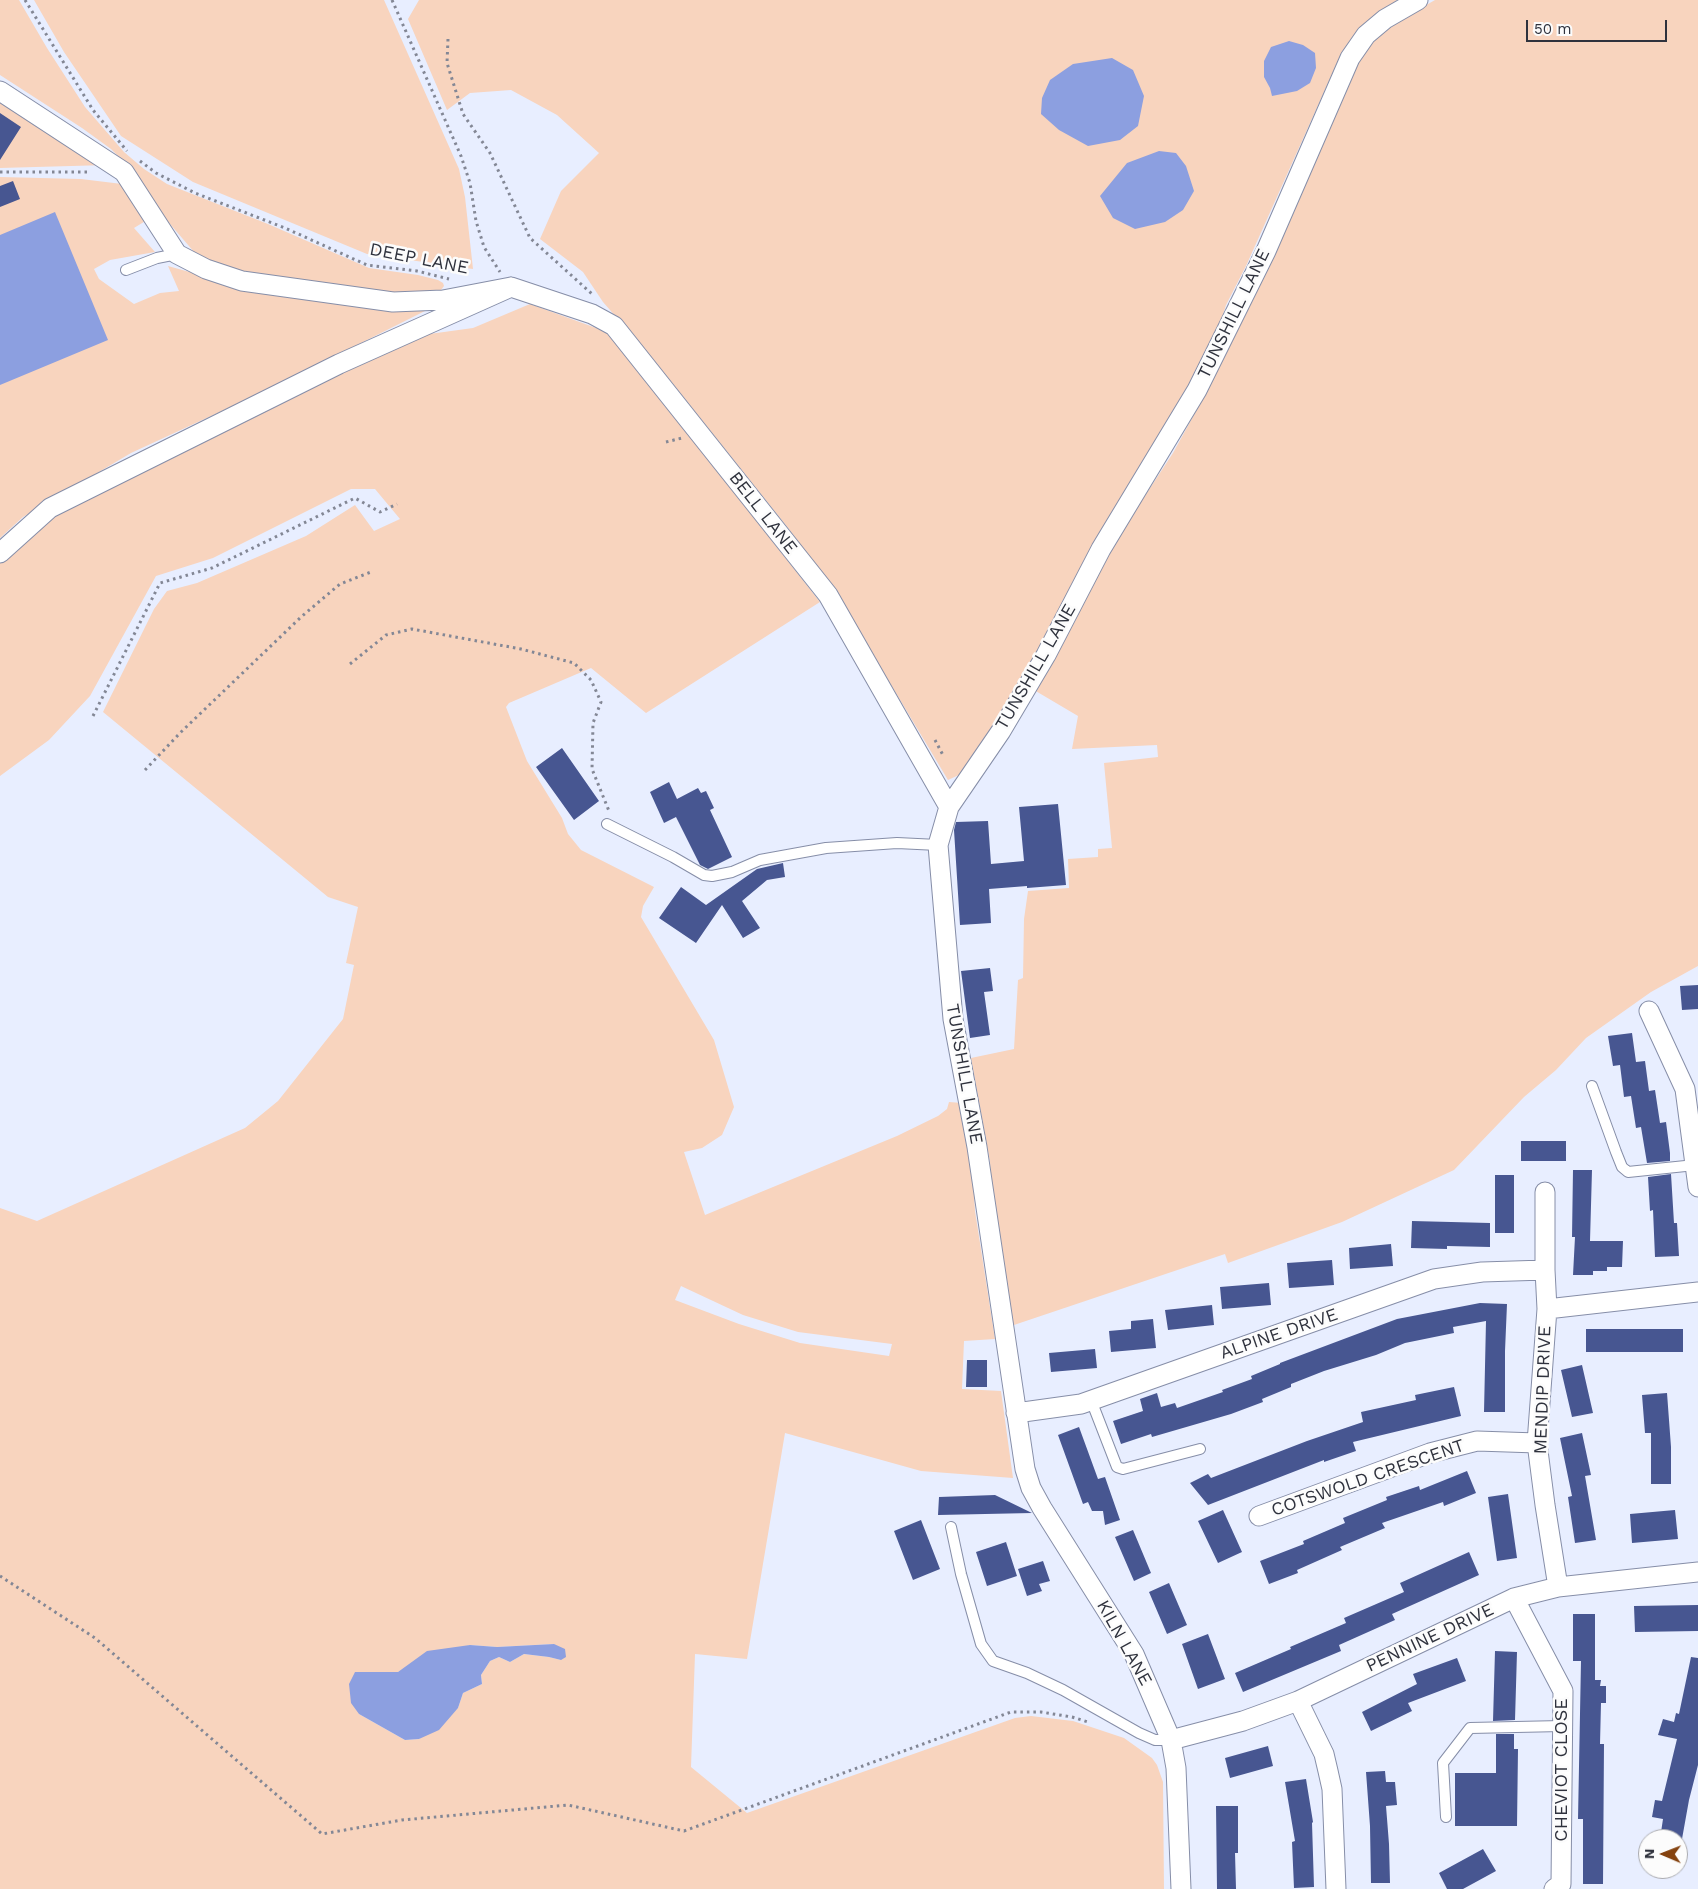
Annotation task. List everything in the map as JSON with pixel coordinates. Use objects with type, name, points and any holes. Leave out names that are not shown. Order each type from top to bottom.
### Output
[{"type":"street","name":"TUNSHILL LANE","points":[[1016,1413],[977,1147],[953,1019],[938,845],[949,807],[1000,731],[1046,655],[1101,550],[1197,390],[1266,251],[1350,58],[1366,35],[1386,18],[1418,0]]},
{"type":"street","points":[[0,91],[129,165],[177,254],[206,269],[242,281],[393,302],[443,300],[511,287]]},
{"type":"street","points":[[0,553],[50,508],[339,364],[511,287]]},
{"type":"street","name":"BELL LANE","points":[[511,287],[592,314],[614,326],[828,595],[949,807]]},
{"type":"street","points":[[1649,1011],[1686,1088],[1698,1187]]},
{"type":"street","name":"MENDIP DRIVE","points":[[1545,1192],[1544,1270],[1547,1310],[1537,1443],[1558,1587]]},
{"type":"street","name":"ALPINE DRIVE","points":[[1016,1413],[1081,1404],[1434,1279],[1482,1272],[1544,1270]]},
{"type":"street","points":[[1547,1310],[1698,1292]]},
{"type":"street","name":"KILN LANE","points":[[1016,1413],[1025,1470],[1031,1488],[1134,1654],[1171,1740],[1176,1768],[1181,1889]]},
{"type":"street","name":"COTSWOLD CRESCENT","points":[[1259,1516],[1430,1453],[1477,1441],[1537,1443]]},
{"type":"street","name":"PENNINE DRIVE","points":[[1171,1740],[1243,1721],[1298,1701],[1514,1598],[1558,1587],[1698,1572]]},
{"type":"street","name":"CHEVIOT CLOSE","points":[[1514,1598],[1563,1691],[1562,1884],[1554,1889]]},
{"type":"street","points":[[1298,1701],[1324,1754],[1332,1789],[1336,1889]]},
{"type":"lane","points":[[126,270],[156,258],[177,254]]},
{"type":"lane","points":[[611,826],[704,875],[712,876],[732,872],[760,860],[826,848],[897,843],[938,845]]},
{"type":"lane","points":[[1592,1086],[1622,1167],[1628,1172],[1695,1165]]},
{"type":"lane","points":[[1091,1400],[1117,1467],[1123,1470],[1200,1449]]},
{"type":"lane","points":[[951,1527],[961,1574],[981,1644],[993,1661],[1027,1673],[1063,1690],[1139,1733],[1155,1740],[1171,1740]]},
{"type":"lane","points":[[1446,1817],[1443,1763],[1470,1728],[1562,1726]]},
{"type":"path","points":[[26,0],[93,110],[128,152]]},
{"type":"path","name":"DEEP LANE","points":[[392,0],[461,156],[470,183],[476,221],[484,247],[511,287]]},
{"type":"path","points":[[448,39],[446,63],[463,114],[490,153],[530,238],[592,294],[599,306],[602,319]]},
{"type":"path","points":[[0,172],[129,165]]},
{"type":"path","name":"DEEP LANE","points":[[129,165],[156,173],[195,193],[285,228],[367,265],[417,271],[451,279]]},
{"type":"path","points":[[93,716],[160,583],[212,568],[355,498],[380,512],[397,504]]},
{"type":"path","points":[[145,770],[180,733],[301,616],[340,584],[371,572]]},
{"type":"path","points":[[350,664],[386,635],[412,629],[521,649],[574,663],[591,680],[601,702],[593,723],[592,769],[611,826]]},
{"type":"path","points":[[0,1576],[95,1638],[322,1834],[402,1820],[568,1804],[684,1831],[1011,1712],[1041,1712],[1072,1717],[1089,1723]]},
{"type":"shaded area","points":[[0,0],[19,0],[85,107],[124,152],[144,169],[167,184],[268,224],[369,268],[418,275],[438,280],[444,286],[441,290],[432,292],[390,293],[255,276],[218,266],[195,253],[157,209],[136,174],[111,149],[0,75]]},
{"type":"shaded area","points":[[34,0],[384,0],[459,169],[465,197],[473,269],[367,254],[193,182],[121,136],[64,52]]},
{"type":"shaded area","points":[[419,0],[1397,0],[1370,20],[1353,36],[1341,54],[1246,266],[1226,305],[1215,341],[984,742],[961,774],[948,780],[839,598],[788,528],[657,364],[603,302],[583,272],[540,239],[561,191],[599,153],[557,115],[511,90],[470,93],[447,110],[408,19]]},
{"type":"shaded area","points":[[1435,0],[1698,0],[1698,966],[1651,992],[1586,1038],[1556,1070],[1524,1097],[1454,1170],[1342,1222],[1228,1263],[1225,1254],[1011,1326],[991,1186],[990,1162],[971,1058],[1014,1049],[1018,980],[1023,978],[1024,919],[1028,891],[1069,888],[1068,859],[1098,857],[1098,849],[1112,848],[1104,763],[1158,757],[1157,745],[1072,749],[1078,716],[1034,690],[1075,621],[1095,576],[1110,549],[1173,453],[1207,391],[1305,185],[1361,56],[1372,40],[1388,27]]},
{"type":"shaded area","points":[[0,97],[107,165],[0,168]]},
{"type":"shaded area","points":[[0,177],[81,179],[122,184],[147,220],[134,228],[155,252],[110,260],[94,269],[99,279],[134,304],[160,293],[179,291],[168,266],[243,287],[433,307],[263,392],[131,453],[23,517],[0,538]]},
{"type":"shaded area","points":[[530,304],[610,333],[820,602],[646,713],[591,668],[509,703],[506,707],[527,761],[562,818],[568,834],[581,850],[654,887],[643,906],[641,917],[714,1040],[734,1107],[722,1135],[702,1148],[684,1152],[705,1215],[897,1136],[938,1116],[947,1109],[949,1102],[962,1103],[972,1162],[975,1211],[995,1339],[964,1341],[962,1389],[1001,1391],[1013,1478],[921,1471],[785,1433],[747,1659],[695,1654],[691,1767],[747,1813],[1015,1718],[1031,1716],[1073,1721],[1124,1738],[1152,1758],[1157,1765],[1163,1782],[1164,1889],[0,1889],[0,1208],[37,1221],[245,1128],[278,1101],[343,1019],[354,965],[346,963],[358,907],[328,897],[103,712],[154,609],[167,591],[197,583],[306,536],[355,505],[374,531],[400,519],[375,489],[351,489],[213,558],[156,576],[90,696],[49,740],[0,776],[0,562],[15,545],[49,516],[93,490],[275,406],[422,335],[473,328]],"holes":[[[681,1286],[743,1315],[798,1332],[892,1344],[889,1356],[800,1343],[739,1324],[675,1300]],[[554,1644],[561,1660],[524,1654],[510,1662],[499,1657],[490,1661],[481,1675],[482,1684],[463,1693],[458,1708],[419,1739],[405,1740],[359,1714],[355,1672],[398,1672],[470,1645],[497,1647]]]},
{"type":"water","points":[[1289,41],[1303,45],[1315,53],[1316,68],[1310,83],[1297,91],[1272,96],[1264,77],[1264,61],[1271,47]]},
{"type":"water","points":[[1112,58],[1133,70],[1144,96],[1138,126],[1120,140],[1088,146],[1059,130],[1041,114],[1042,98],[1050,80],[1073,64]]},
{"type":"water","points":[[1159,151],[1176,153],[1186,166],[1194,191],[1183,210],[1165,222],[1135,229],[1113,218],[1100,196],[1127,163]]},
{"type":"water","points":[[55,212],[108,340],[0,385],[0,235]]},
{"type":"water","points":[[554,1644],[565,1649],[566,1657],[561,1660],[524,1654],[510,1662],[499,1657],[490,1661],[481,1675],[482,1684],[463,1693],[458,1708],[439,1730],[419,1739],[405,1740],[359,1714],[351,1703],[349,1684],[355,1672],[398,1672],[427,1651],[470,1645],[497,1647]]},
{"type":"building","points":[[0,113],[21,127],[0,160]]},
{"type":"building","points":[[13,181],[20,199],[0,207],[0,186]]},
{"type":"building","points":[[562,748],[599,801],[574,820],[536,767]]},
{"type":"building","points":[[669,782],[677,799],[698,788],[701,793],[706,791],[714,808],[710,810],[732,857],[708,869],[700,865],[676,817],[664,823],[650,792]]},
{"type":"building","points":[[1058,804],[1066,885],[989,889],[991,923],[960,925],[954,830],[956,822],[988,821],[991,864],[1024,861],[1019,807]]},
{"type":"building","points":[[783,863],[785,877],[767,880],[742,901],[760,928],[743,938],[722,905],[696,943],[659,918],[681,887],[706,905],[757,869]]},
{"type":"building","points":[[990,968],[993,991],[984,992],[990,1035],[970,1038],[961,971]]},
{"type":"building","points":[[1698,985],[1698,1009],[1682,1010],[1680,986]]},
{"type":"building","points":[[1632,1033],[1636,1062],[1645,1061],[1649,1091],[1655,1090],[1660,1123],[1666,1122],[1670,1161],[1647,1163],[1641,1127],[1636,1128],[1631,1096],[1624,1097],[1620,1065],[1613,1066],[1608,1036]]},
{"type":"building","points":[[1521,1141],[1566,1141],[1566,1161],[1521,1161]]},
{"type":"building","points":[[1573,1170],[1592,1170],[1590,1241],[1623,1241],[1622,1267],[1607,1267],[1607,1271],[1593,1271],[1593,1275],[1573,1275],[1575,1237],[1572,1237]]},
{"type":"building","points":[[1671,1174],[1674,1223],[1677,1223],[1679,1256],[1655,1257],[1653,1210],[1650,1211],[1648,1177]]},
{"type":"building","points":[[1495,1175],[1514,1175],[1514,1233],[1495,1233]]},
{"type":"building","points":[[1412,1221],[1490,1223],[1490,1247],[1447,1246],[1447,1249],[1411,1248]]},
{"type":"building","points":[[1391,1244],[1393,1266],[1350,1269],[1349,1248]]},
{"type":"building","points":[[1332,1260],[1334,1285],[1289,1288],[1287,1263]]},
{"type":"building","points":[[1269,1283],[1271,1305],[1222,1309],[1220,1287]]},
{"type":"building","points":[[1480,1303],[1507,1304],[1505,1412],[1484,1412],[1486,1321],[1453,1327],[1454,1333],[1405,1343],[1376,1355],[1324,1371],[1291,1384],[1291,1387],[1262,1399],[1263,1402],[1231,1414],[1152,1437],[1151,1434],[1121,1444],[1113,1421],[1143,1411],[1140,1399],[1157,1393],[1161,1407],[1175,1403],[1177,1408],[1223,1392],[1222,1390],[1252,1379],[1251,1376],[1280,1363],[1397,1319]]},
{"type":"building","points":[[1212,1305],[1214,1325],[1168,1330],[1165,1310]]},
{"type":"building","points":[[1153,1319],[1156,1348],[1111,1352],[1109,1331],[1131,1329],[1131,1321]]},
{"type":"building","points":[[1586,1329],[1683,1329],[1683,1352],[1586,1352]]},
{"type":"building","points":[[1095,1349],[1097,1368],[1051,1372],[1049,1353]]},
{"type":"building","points":[[967,1360],[987,1360],[987,1387],[966,1387]]},
{"type":"building","points":[[1582,1365],[1593,1413],[1572,1417],[1561,1370]]},
{"type":"building","points":[[1454,1387],[1461,1416],[1353,1442],[1356,1451],[1324,1462],[1324,1460],[1208,1505],[1190,1483],[1208,1474],[1211,1478],[1307,1441],[1363,1422],[1361,1412],[1416,1400],[1415,1395]]},
{"type":"building","points":[[1667,1393],[1671,1447],[1671,1484],[1651,1484],[1651,1433],[1645,1433],[1642,1395]]},
{"type":"building","points":[[1079,1427],[1098,1479],[1105,1477],[1120,1520],[1105,1525],[1103,1511],[1092,1511],[1088,1502],[1083,1504],[1058,1435]]},
{"type":"building","points":[[1582,1433],[1591,1475],[1585,1476],[1596,1540],[1575,1543],[1568,1497],[1572,1496],[1560,1438]]},
{"type":"building","points":[[1467,1471],[1476,1493],[1444,1506],[1443,1502],[1382,1523],[1385,1528],[1340,1547],[1342,1550],[1297,1570],[1298,1573],[1269,1584],[1260,1561],[1304,1544],[1303,1541],[1345,1523],[1343,1518],[1387,1500],[1386,1497],[1419,1486],[1420,1490]]},
{"type":"building","points":[[1508,1494],[1517,1558],[1497,1561],[1488,1497]]},
{"type":"building","points":[[995,1495],[1032,1513],[938,1515],[939,1497]]},
{"type":"building","points":[[1223,1510],[1242,1552],[1218,1563],[1198,1521]]},
{"type":"building","points":[[1675,1510],[1678,1539],[1632,1543],[1630,1514]]},
{"type":"building","points":[[921,1520],[940,1569],[913,1580],[894,1531]]},
{"type":"building","points":[[1133,1530],[1151,1573],[1134,1581],[1115,1537]]},
{"type":"building","points":[[1006,1542],[1017,1576],[987,1586],[976,1552]]},
{"type":"building","points":[[1469,1552],[1479,1575],[1392,1614],[1395,1620],[1339,1645],[1341,1651],[1243,1692],[1235,1673],[1346,1623],[1344,1618],[1404,1592],[1400,1583]]},
{"type":"building","points":[[1043,1561],[1050,1581],[1039,1584],[1042,1591],[1027,1596],[1018,1569]]},
{"type":"building","points":[[1169,1583],[1187,1625],[1167,1634],[1149,1592]]},
{"type":"building","points":[[1698,1605],[1698,1631],[1635,1632],[1634,1606]]},
{"type":"building","points":[[1573,1614],[1595,1614],[1595,1680],[1601,1680],[1600,1686],[1606,1686],[1606,1703],[1601,1703],[1600,1744],[1604,1744],[1603,1884],[1583,1884],[1583,1819],[1578,1819],[1581,1661],[1573,1661]]},
{"type":"building","points":[[1208,1634],[1225,1679],[1198,1689],[1182,1644]]},
{"type":"building","points":[[1495,1651],[1517,1652],[1515,1720],[1493,1721]]},
{"type":"building","points":[[1691,1657],[1698,1658],[1698,1765],[1684,1829],[1662,1829],[1663,1819],[1652,1817],[1655,1800],[1662,1801],[1677,1739],[1658,1735],[1663,1719],[1674,1722],[1676,1713],[1679,1714]]},
{"type":"building","points":[[1457,1658],[1466,1681],[1408,1703],[1412,1711],[1371,1731],[1362,1712],[1417,1684],[1413,1674]]},
{"type":"building","points":[[1496,1734],[1514,1734],[1514,1749],[1518,1749],[1517,1826],[1455,1826],[1455,1773],[1496,1773]]},
{"type":"building","points":[[1268,1746],[1273,1766],[1230,1778],[1225,1758]]},
{"type":"building","points":[[1385,1771],[1386,1782],[1395,1782],[1397,1805],[1386,1806],[1390,1883],[1371,1883],[1370,1826],[1366,1772]]},
{"type":"building","points":[[1306,1779],[1313,1822],[1314,1887],[1294,1888],[1292,1842],[1295,1841],[1285,1782]]},
{"type":"building","points":[[1216,1806],[1238,1806],[1238,1853],[1235,1853],[1236,1889],[1217,1889]]},
{"type":"building","points":[[1483,1849],[1496,1871],[1463,1889],[1447,1889],[1439,1873]]}]
